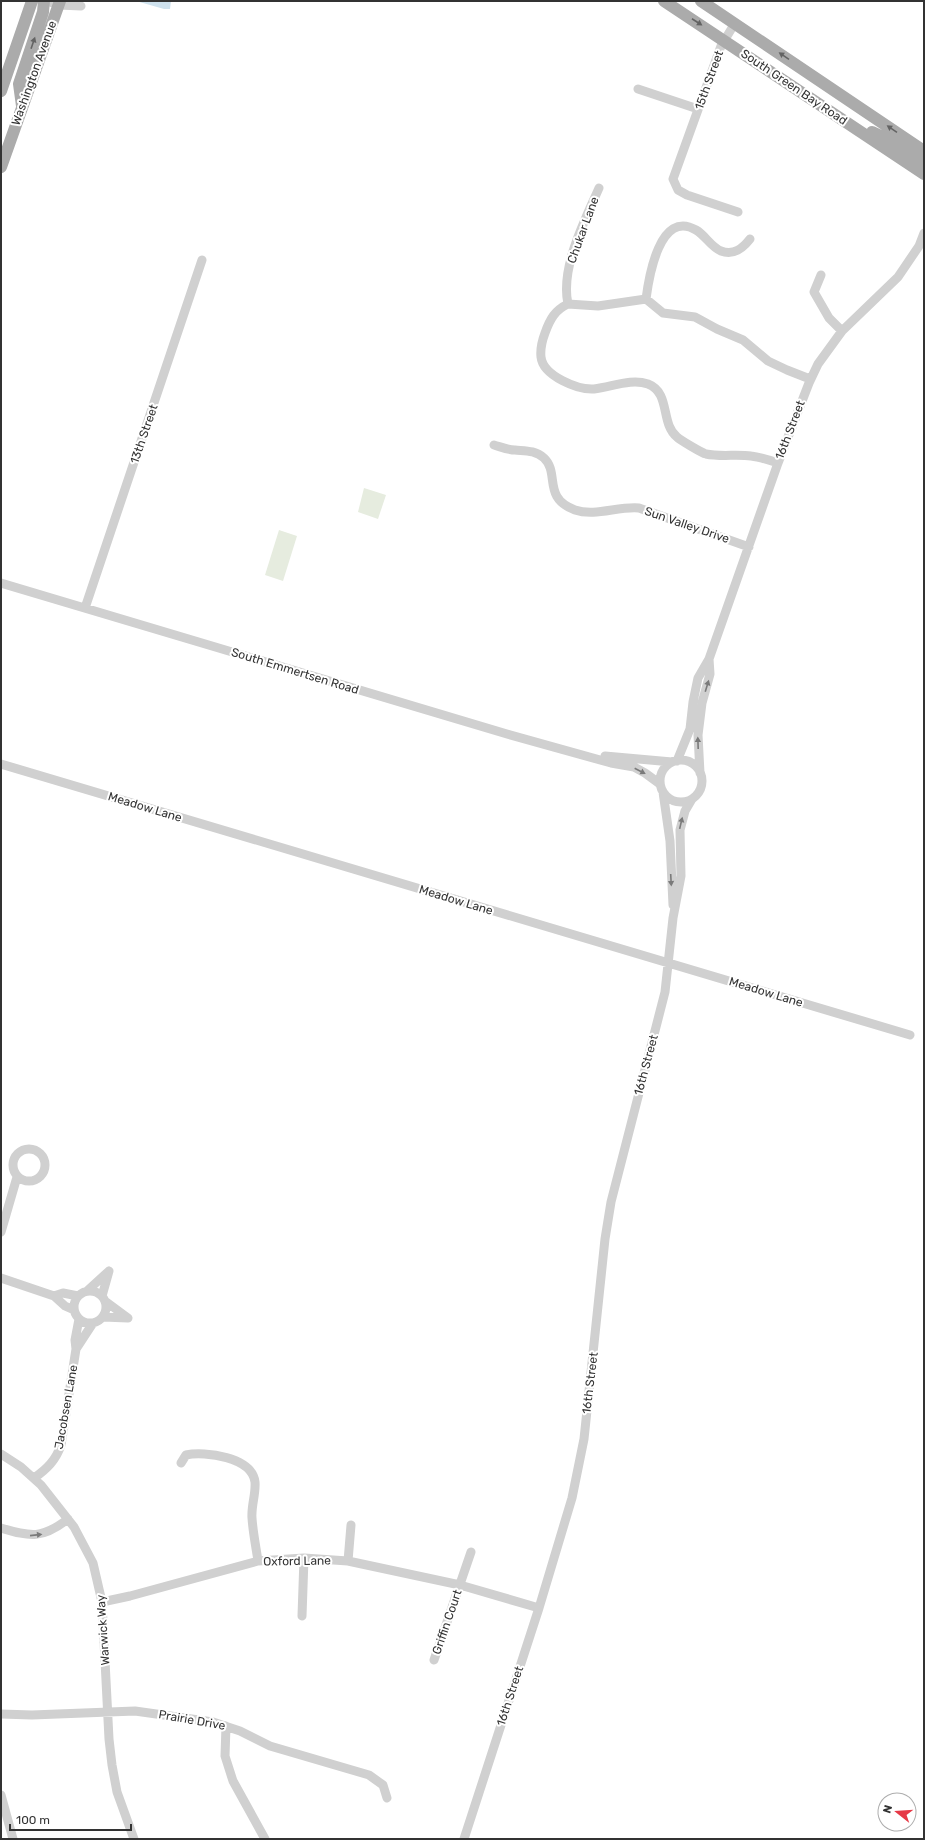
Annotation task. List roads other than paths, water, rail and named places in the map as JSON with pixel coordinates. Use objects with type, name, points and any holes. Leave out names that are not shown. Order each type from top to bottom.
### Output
[{"type":"main road","name":"Washington Avenue","points":[[1,91],[32,1]]},
{"type":"main road","points":[[22,108],[19,84],[43,12],[44,1]]},
{"type":"main road","name":"South Green Bay Road","points":[[664,1],[724,39],[924,174]]},
{"type":"main road","name":"South Green Bay Road","points":[[702,1],[924,151]]},
{"type":"main road","name":"Washington Avenue","points":[[1,168],[56,2]]},
{"type":"main road","points":[[852,126],[864,128],[889,140],[924,164]]},
{"type":"street","points":[[56,2],[81,6]]},
{"type":"street","name":"15th Street","points":[[734,23],[724,39],[673,180],[678,190],[687,195],[738,212]]},
{"type":"street","points":[[638,89],[698,109]]},
{"type":"street","name":"Chukar Lane","points":[[568,304],[566,285],[570,264],[582,226],[599,188]]},
{"type":"street","points":[[646,299],[651,268],[665,236],[672,229],[683,226],[695,229],[721,251],[738,251],[750,239]]},
{"type":"street","name":"16th Street","points":[[674,918],[670,842],[661,788],[662,771],[675,761],[690,729],[693,702],[698,678],[709,659],[778,463],[810,379],[842,331],[898,277],[916,250],[924,233]]},
{"type":"street","name":"13th Street","points":[[85,608],[202,260]]},
{"type":"street","points":[[821,275],[814,292],[829,318],[842,331]]},
{"type":"street","points":[[778,463],[752,456],[705,454],[678,438],[669,429],[665,416],[664,403],[659,391],[648,384],[630,382],[593,389],[570,384],[553,375],[546,368],[541,358],[541,346],[551,317],[560,307],[568,304],[598,306],[646,299],[663,312],[695,317],[717,329],[743,340],[768,361],[810,379]]},
{"type":"street","name":"Sun Valley Drive","points":[[494,445],[514,450],[528,450],[543,458],[549,464],[553,489],[556,497],[565,505],[574,510],[592,512],[639,508],[749,547]]},
{"type":"street","name":"South Emmertsen Road","points":[[1,583],[507,734],[634,767],[661,788]]},
{"type":"street","name":"16th Street","points":[[464,1839],[539,1608],[572,1498],[581,1454],[590,1390],[605,1239],[611,1202],[665,992],[681,876],[680,830],[685,811],[692,799],[701,789],[702,782],[700,773],[698,735],[702,703],[710,674],[709,659]]},
{"type":"street","name":"South Emmertsen Road","points":[[589,756],[675,761]]},
{"type":"street","points":[[675,761],[686,761],[693,764],[700,773]]},
{"type":"street","name":"Meadow Lane","points":[[1,764],[910,1036]]},
{"type":"street","points":[[661,788],[666,796],[678,802],[692,799]]},
{"type":"street","points":[[1,1232],[17,1177]]},
{"type":"street","points":[[109,1270],[104,1299],[105,1312],[102,1317],[93,1323],[88,1323],[78,1319],[74,1310],[75,1300],[87,1290],[109,1270]]},
{"type":"street","points":[[1,1278],[54,1296],[65,1306],[74,1310]]},
{"type":"street","points":[[87,1290],[93,1291],[128,1318],[102,1317]]},
{"type":"street","points":[[54,1296],[64,1294],[78,1296]]},
{"type":"street","name":"Jacobsen Lane","points":[[34,1478],[47,1468],[59,1453],[76,1349],[75,1340],[78,1319]]},
{"type":"street","name":"Jacobsen Lane","points":[[76,1349],[93,1323]]},
{"type":"street","points":[[181,1463],[186,1455],[197,1453],[226,1458],[247,1467],[255,1480],[252,1518],[258,1561]]},
{"type":"street","name":"Warwick Way","points":[[1,1454],[21,1467],[34,1478],[82,1538],[91,1557],[97,1576],[102,1602],[107,1712],[114,1779],[125,1818],[134,1839]]},
{"type":"street","points":[[1,1528],[20,1534],[34,1536],[49,1532],[68,1519]]},
{"type":"street","points":[[348,1561],[351,1525]]},
{"type":"street","name":"Griffin Court","points":[[434,1660],[471,1552]]},
{"type":"street","points":[[302,1616],[304,1558]]},
{"type":"street","name":"Oxford Lane","points":[[102,1602],[130,1596],[258,1561],[304,1558],[348,1561],[460,1585],[539,1608]]},
{"type":"street","name":"Prairie Drive","points":[[1,1714],[32,1715],[107,1712],[149,1713],[226,1726],[270,1746],[370,1776],[383,1785],[387,1798]]},
{"type":"street","points":[[226,1726],[225,1756],[233,1781],[265,1839]]},
{"type":"street","points":[[1,1795],[5,1825],[13,1839]]},
{"type":"water","points":[[136,1],[171,1],[170,9],[164,9]]}]
